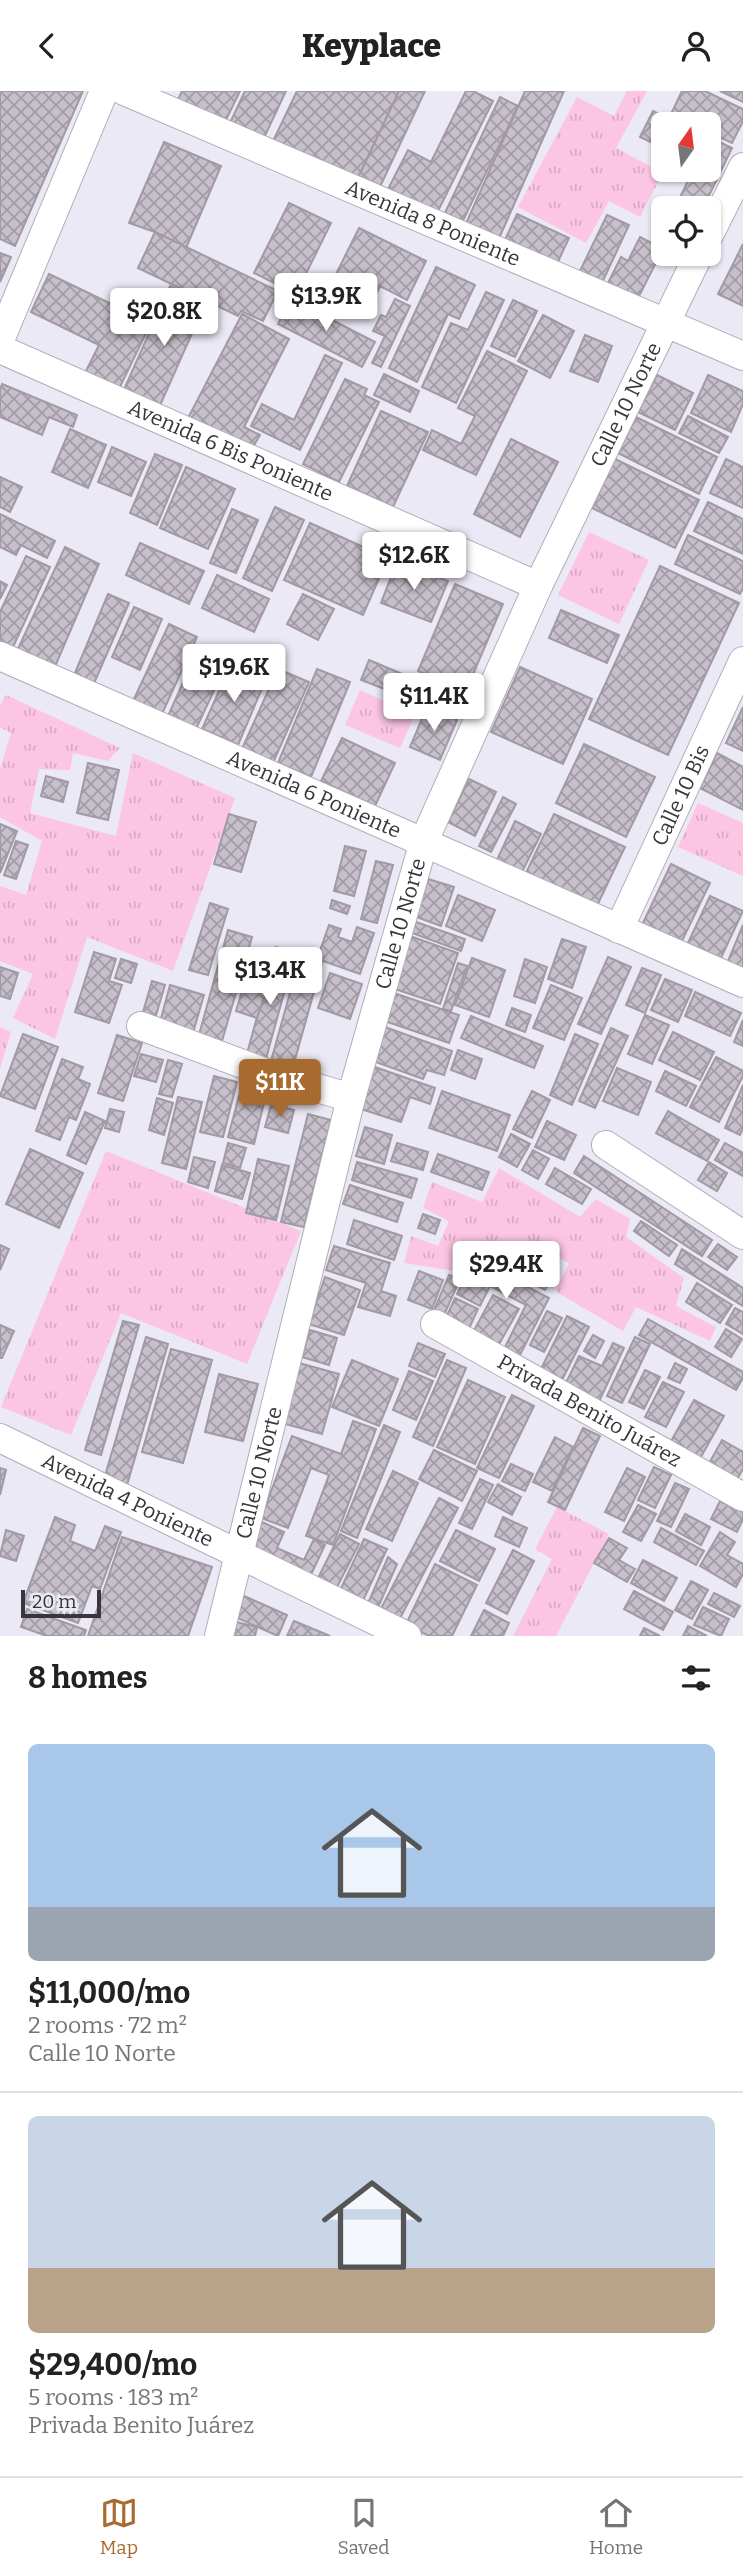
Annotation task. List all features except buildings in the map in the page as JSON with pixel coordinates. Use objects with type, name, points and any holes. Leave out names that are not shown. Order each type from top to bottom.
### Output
[{"type":"street","points":[[0,340],[104,91]]},
{"type":"street","name":"Avenida 8 Poniente","points":[[124,91],[743,356]]},
{"type":"street","points":[[721,211],[743,167]]},
{"type":"street","name":"Calle 10 Norte","points":[[219,1636],[351,1098],[424,841],[538,586],[693,266]]},
{"type":"street","name":"Avenida 6 Bis Poniente","points":[[0,349],[538,586]]},
{"type":"street","name":"Avenida 6 Poniente","points":[[0,656],[743,983]]},
{"type":"street","name":"Calle 10 Bis","points":[[619,929],[743,661]]},
{"type":"street","points":[[141,1026],[264,1072],[351,1098]]},
{"type":"street","points":[[607,1145],[743,1235]]},
{"type":"street","name":"Privada Benito Juárez","points":[[435,1324],[743,1497]]},
{"type":"street","name":"Avenida 4 Poniente","points":[[0,1438],[407,1636]]},
{"type":"green space","points":[[627,91],[647,91],[616,148],[651,167],[651,182],[658,182],[640,217],[609,201],[586,243],[518,207],[577,97],[614,116]]},
{"type":"green space","points":[[589,532],[649,560],[619,624],[558,595]]},
{"type":"green space","points":[[360,690],[415,715],[400,748],[345,725]]},
{"type":"green space","points":[[6,695],[120,748],[108,761],[73,753],[70,770],[39,769],[30,813],[116,836],[133,753],[235,798],[173,971],[87,937],[55,1039],[13,1018],[33,974],[0,961],[0,886],[26,895],[42,841],[0,817],[0,769],[11,733],[0,727],[0,705]]},
{"type":"green space","points":[[698,803],[743,823],[743,876],[678,847]]},
{"type":"green space","points":[[0,1027],[11,1032],[0,1069]]},
{"type":"green space","points":[[106,1151],[301,1231],[247,1364],[121,1313],[71,1435],[1,1407]]},
{"type":"green space","points":[[499,1168],[580,1217],[596,1199],[630,1219],[626,1237],[684,1278],[676,1306],[716,1327],[710,1341],[636,1307],[623,1331],[555,1291],[569,1263],[535,1246],[519,1271],[472,1252],[457,1271],[404,1263],[411,1236],[438,1246],[449,1221],[423,1208],[432,1182],[482,1202]]},
{"type":"green space","points":[[557,1507],[609,1534],[556,1636],[513,1636],[552,1559],[535,1549]]}]
